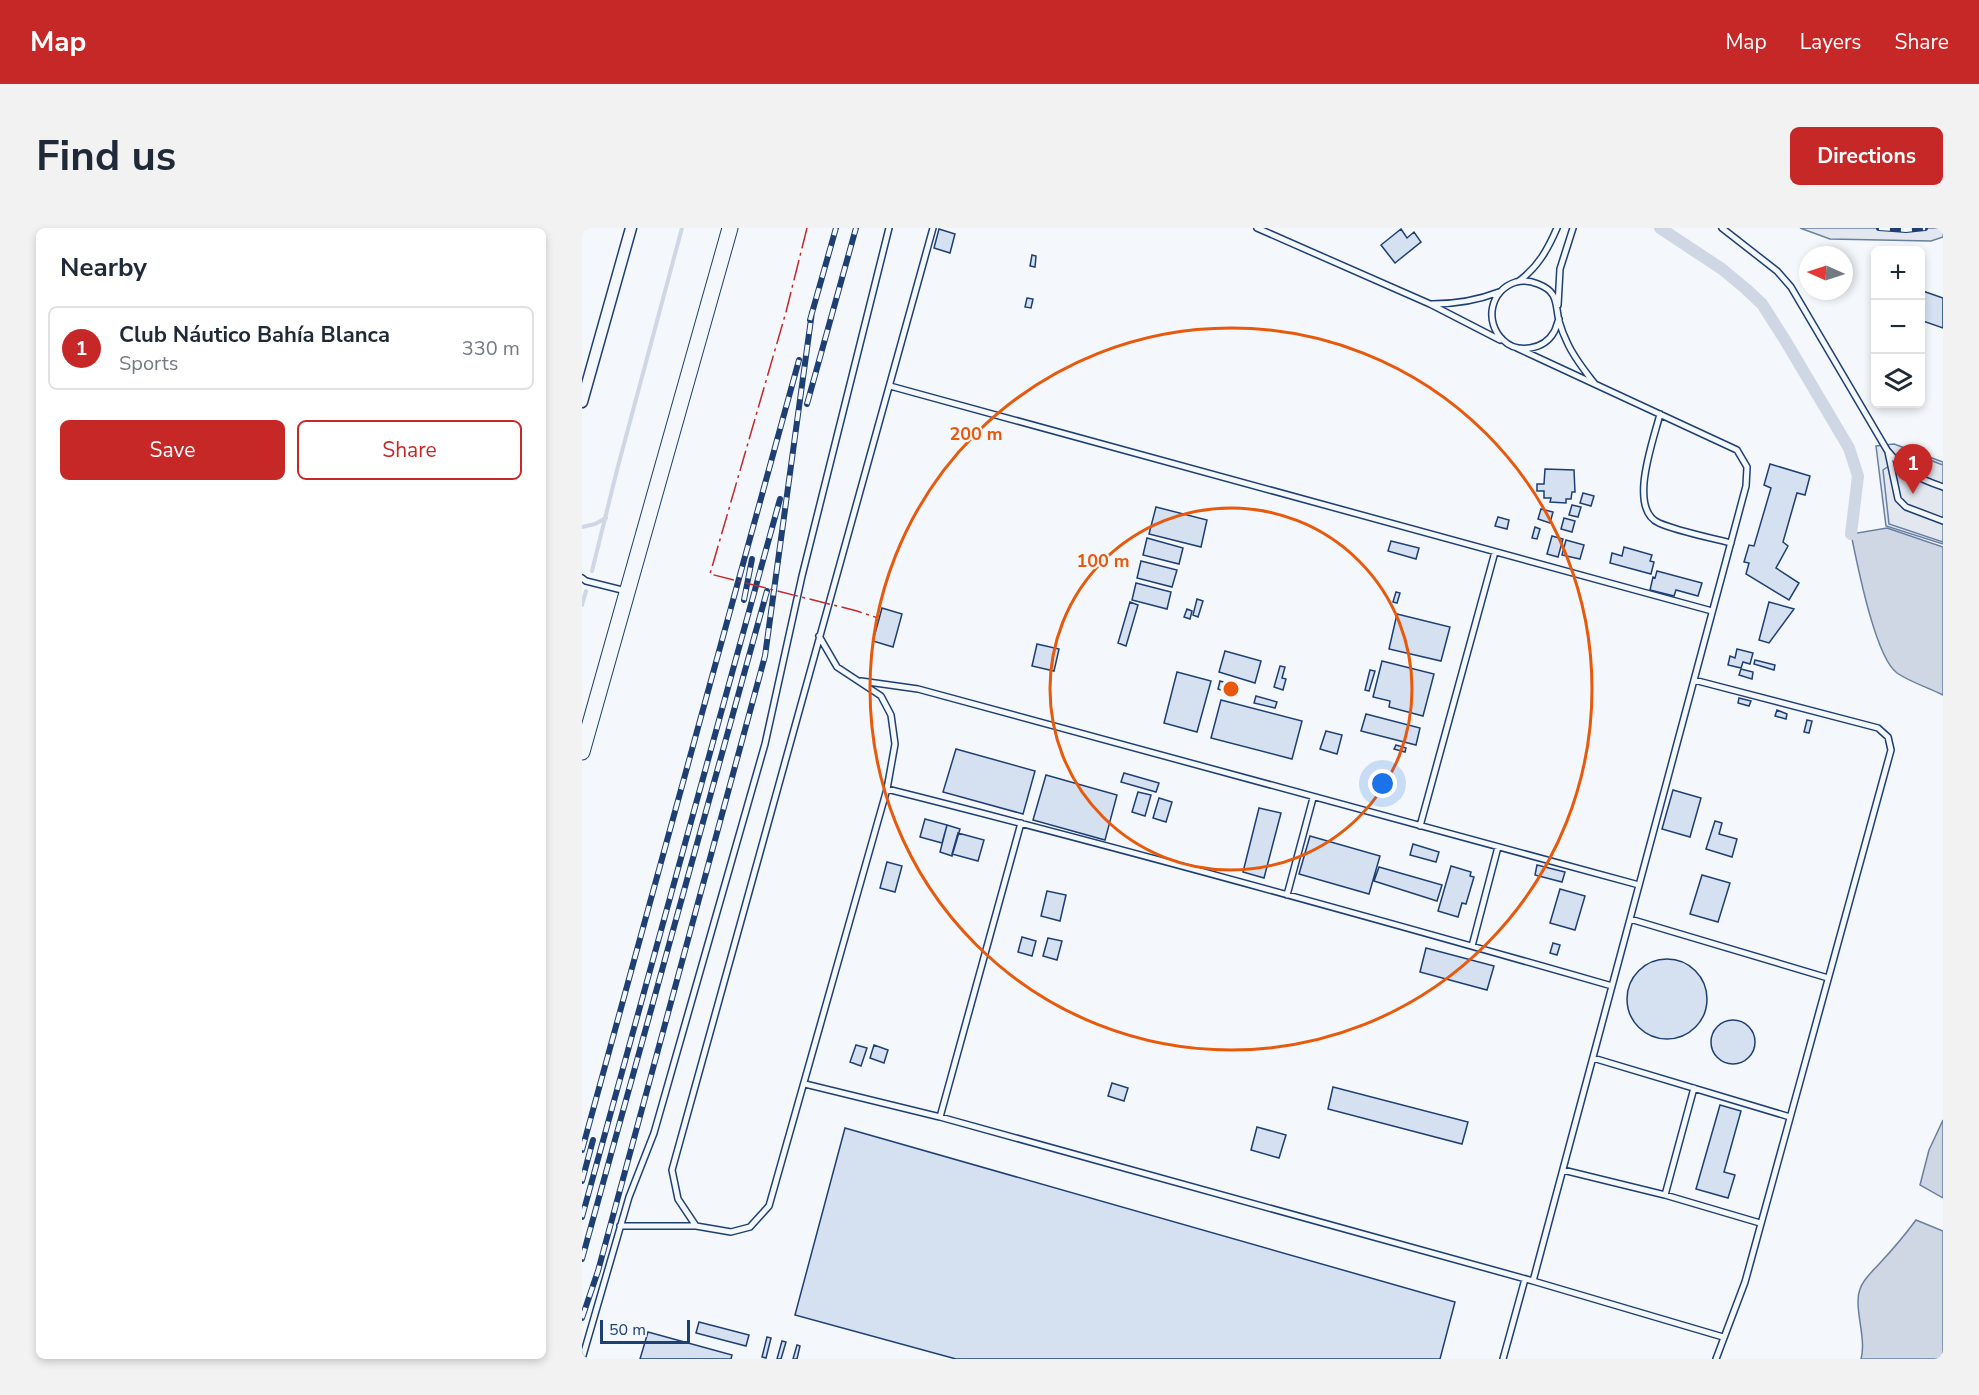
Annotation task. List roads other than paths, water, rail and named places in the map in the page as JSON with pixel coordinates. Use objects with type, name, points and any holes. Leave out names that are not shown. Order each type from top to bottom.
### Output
[{"type":"main road","points":[[582,752],[730,228]]},
{"type":"street","points":[[582,402],[631,228]]},
{"type":"lane","points":[[582,1359],[628,1197],[654,1133],[765,744],[802,576],[889,228]]},
{"type":"lane","points":[[696,1226],[678,1199],[672,1170],[933,228]]},
{"type":"lane","points":[[1257,228],[1430,304],[1504,342],[1737,450],[1747,467],[1746,486],[1533,1281]]},
{"type":"lane","points":[[1430,304],[1460,304],[1483,298],[1519,281],[1540,261],[1557,228]]},
{"type":"lane","points":[[1573,228],[1560,269],[1559,319],[1576,360],[1596,385]]},
{"type":"lane","points":[[1722,228],[1778,271],[1791,287],[1887,450],[1900,467],[1918,478],[1943,487]]},
{"type":"lane","points":[[1519,281],[1532,281],[1544,286],[1553,295],[1558,307]]},
{"type":"lane","points":[[1500,291],[1493,303],[1491,317],[1495,331],[1504,342]]},
{"type":"lane","points":[[1517,348],[1531,349],[1544,343],[1554,333],[1559,319]]},
{"type":"lane","points":[[890,386],[1712,611]]},
{"type":"lane","points":[[1660,414],[1642,489],[1646,510],[1656,522],[1731,543]]},
{"type":"lane","points":[[1887,450],[1898,499],[1906,507],[1943,521]]},
{"type":"lane","points":[[1420,826],[1495,552]]},
{"type":"lane","points":[[582,578],[627,592]]},
{"type":"lane","points":[[620,1226],[696,1226],[731,1232],[750,1227],[769,1206],[887,789],[895,744],[891,715],[881,696],[837,667],[819,636]]},
{"type":"lane","points":[[857,680],[918,689],[1639,885]]},
{"type":"lane","points":[[1694,680],[1878,728],[1888,737],[1892,750],[1745,1282],[1716,1359]]},
{"type":"lane","points":[[887,789],[1287,895],[1612,986]]},
{"type":"lane","points":[[1287,895],[1313,798]]},
{"type":"lane","points":[[940,1117],[1021,823]]},
{"type":"lane","points":[[1472,946],[1498,847]]},
{"type":"lane","points":[[1630,919],[1828,978]]},
{"type":"lane","points":[[1593,1058],[1790,1117]]},
{"type":"lane","points":[[805,1084],[940,1117],[1533,1281],[1723,1337]]},
{"type":"lane","points":[[1665,1195],[1694,1088]]},
{"type":"lane","points":[[1563,1170],[1665,1195],[1760,1223]]},
{"type":"lane","points":[[1503,1359],[1525,1279]]},
{"type":"waterway","points":[[592,571],[682,228]]},
{"type":"waterway","points":[[1660,228],[1722,269],[1746,289],[1762,304],[1785,340],[1849,448],[1858,476],[1851,534]]},
{"type":"waterway","points":[[582,527],[606,518]]},
{"type":"waterway","points":[[582,605],[586,591]]},
{"type":"railway","points":[[810,320],[836,228]]},
{"type":"railway","points":[[807,404],[856,228]]},
{"type":"railway","points":[[1879,228],[1906,230],[1925,228]]},
{"type":"railway","points":[[582,1318],[598,1271],[765,656],[812,312]]},
{"type":"railway","points":[[582,1150],[799,360]]},
{"type":"railway","points":[[582,1217],[780,499]]},
{"type":"railway","points":[[744,600],[752,559]]},
{"type":"railway","points":[[582,1259],[767,591]]},
{"type":"railway","points":[[582,1181],[593,1140]]},
{"type":"place","name":"Club Náutico Bahía Blanca","points":[[1913,494]]}]
